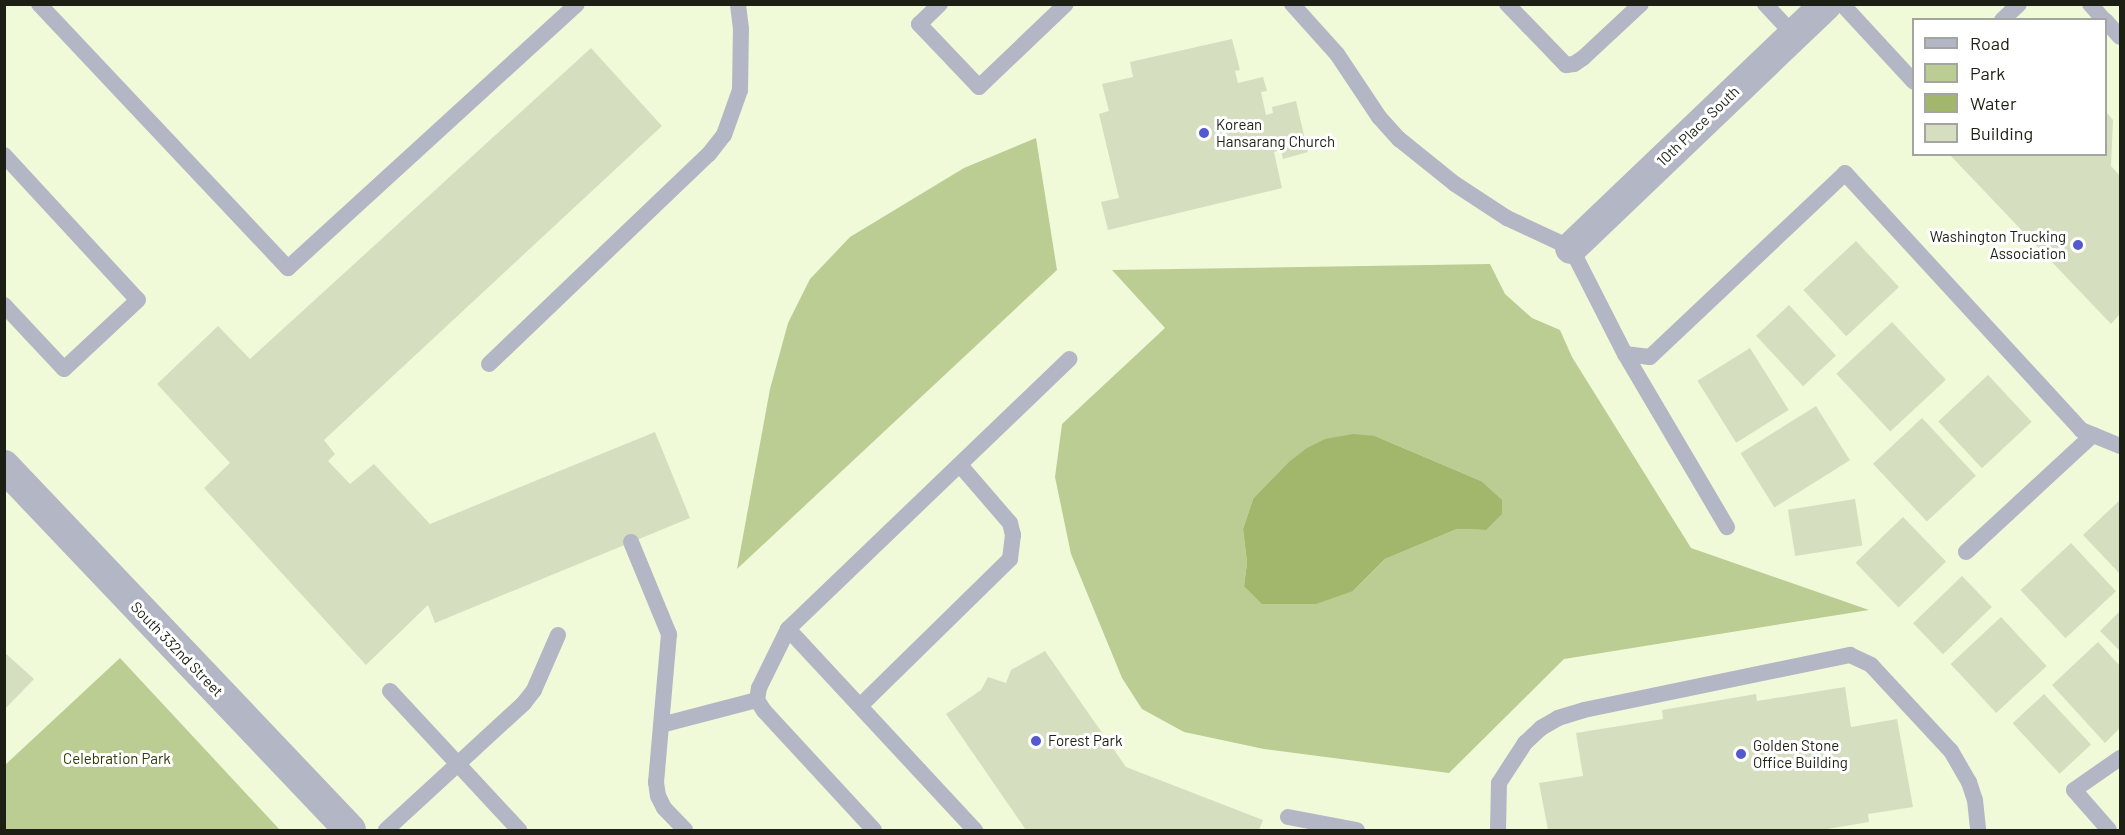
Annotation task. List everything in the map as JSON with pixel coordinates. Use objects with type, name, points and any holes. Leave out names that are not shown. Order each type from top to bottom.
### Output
[{"type":"street","name":"10th Place South","points":[[1570,248],[1826,4]]},
{"type":"street","name":"South 332nd Street","points":[[4,466],[350,831]]},
{"type":"lane","points":[[39,4],[288,268],[577,4]]},
{"type":"lane","points":[[489,364],[709,154],[724,135],[740,90],[741,29],[738,4]]},
{"type":"lane","points":[[940,4],[919,24],[979,87],[1066,4]]},
{"type":"lane","points":[[1292,4],[1337,54],[1379,117],[1399,139],[1455,184],[1507,218],[1570,248],[1625,354],[1727,527]]},
{"type":"lane","points":[[1507,4],[1566,65],[1574,64],[1583,58],[1641,4]]},
{"type":"lane","points":[[1765,4],[1794,35]]},
{"type":"lane","points":[[1842,4],[1912,80]]},
{"type":"lane","points":[[2004,18],[2019,4]]},
{"type":"lane","points":[[2090,4],[2103,18]]},
{"type":"lane","points":[[2107,22],[2121,37]]},
{"type":"lane","points":[[4,155],[138,300],[64,369],[4,305]]},
{"type":"lane","points":[[1625,354],[1650,357],[1845,173],[2081,430],[2121,446]]},
{"type":"lane","points":[[874,831],[764,711],[757,700],[759,688],[788,628],[1070,359]]},
{"type":"lane","points":[[1966,552],[2093,435]]},
{"type":"lane","points":[[860,706],[1010,559],[1013,535],[1010,523],[960,465]]},
{"type":"lane","points":[[631,542],[669,634],[656,782],[658,796],[664,808],[685,831]]},
{"type":"lane","points":[[788,628],[975,831]]},
{"type":"lane","points":[[386,831],[502,726],[534,690],[558,635]]},
{"type":"lane","points":[[1498,831],[1499,783],[1525,743],[1541,728],[1558,718],[1584,710],[1850,655],[1871,665],[1951,751],[1972,791],[1978,831]]},
{"type":"lane","points":[[390,691],[519,831]]},
{"type":"lane","points":[[661,724],[757,700]]},
{"type":"lane","points":[[2109,831],[2074,790],[2121,758]]},
{"type":"lane","points":[[1288,817],[1357,831]]},
{"type":"green space","points":[[1036,138],[1057,270],[737,569],[770,389],[788,323],[810,279],[850,237],[964,168]]},
{"type":"green space","points":[[1490,264],[1505,294],[1532,318],[1560,330],[1572,357],[1691,548],[1869,610],[1564,659],[1449,773],[1264,749],[1184,732],[1142,709],[1122,678],[1071,554],[1055,477],[1062,424],[1165,328],[1112,270]],"holes":[[[1375,436],[1481,481],[1486,530],[1457,529],[1385,559],[1353,591],[1244,586],[1247,563],[1243,529],[1253,499]]]},
{"type":"green space","name":"Celebration Park","points":[[120,658],[280,830],[5,830],[5,765]]},
{"type":"water","points":[[1353,434],[1375,436],[1481,481],[1502,500],[1502,514],[1486,530],[1457,529],[1385,559],[1353,591],[1316,604],[1262,604],[1244,586],[1247,563],[1243,529],[1253,499],[1289,462],[1307,448],[1325,439]]},
{"type":"building","name":"Korean Hansarang Church","points":[[1232,39],[1240,70],[1235,71],[1238,83],[1263,77],[1267,91],[1261,92],[1266,115],[1273,113],[1272,107],[1296,101],[1308,152],[1283,159],[1281,150],[1274,152],[1282,188],[1108,230],[1101,202],[1119,198],[1099,114],[1109,111],[1102,84],[1133,77],[1130,62]]},
{"type":"building","points":[[591,48],[662,126],[324,440],[335,454],[328,461],[350,484],[374,464],[430,524],[655,432],[690,518],[435,623],[428,605],[366,665],[204,488],[230,463],[157,384],[218,326],[250,359]]},
{"type":"building","name":"Washington Trucking Association","points":[[2107,113],[2113,120],[2111,166],[2120,176],[2120,314],[2111,324],[1951,156],[2107,156]]},
{"type":"building","points":[[1856,241],[1899,287],[1846,336],[1803,290]]},
{"type":"building","points":[[1789,305],[1836,355],[1803,386],[1756,336]]},
{"type":"building","points":[[1892,322],[1946,380],[1890,432],[1836,374]]},
{"type":"building","points":[[1750,348],[1789,410],[1736,443],[1697,381]]},
{"type":"building","points":[[1988,375],[2032,422],[1982,468],[1938,421]]},
{"type":"building","points":[[1816,406],[1850,460],[1774,507],[1741,453]]},
{"type":"building","points":[[1922,418],[1976,476],[1927,521],[1873,464]]},
{"type":"building","points":[[1855,499],[1862,545],[1795,556],[1788,510]]},
{"type":"building","points":[[2120,500],[2120,574],[2083,535]]},
{"type":"building","points":[[1903,517],[1946,562],[1899,607],[1856,563]]},
{"type":"building","points":[[2071,543],[2116,591],[2066,638],[2021,590]]},
{"type":"building","points":[[1962,576],[1992,607],[1943,654],[1913,623]]},
{"type":"building","points":[[2120,611],[2120,651],[2100,631]]},
{"type":"building","points":[[2001,617],[2047,666],[1996,713],[1951,664]]},
{"type":"building","points":[[2098,642],[2120,666],[2120,728],[2105,743],[2052,685]]},
{"type":"building","name":"Forest Park","points":[[1045,651],[1126,767],[1263,820],[1259,830],[1026,830],[946,714],[981,690],[988,677],[1006,683],[1011,670]]},
{"type":"building","points":[[4,652],[34,679],[4,710]]},
{"type":"building","name":"Golden Stone Office Building","points":[[1845,687],[1851,727],[1897,719],[1913,807],[1868,814],[1869,822],[1821,830],[1548,830],[1539,783],[1583,776],[1576,733],[1663,719],[1662,710],[1756,694],[1757,701]]},
{"type":"building","points":[[2044,694],[2091,744],[2060,774],[2013,723]]},
{"type":"place","name":"Korean Hansarang Church","points":[[1204,133]]},
{"type":"place","name":"Washington Trucking Association","points":[[2078,245]]},
{"type":"place","name":"Forest Park","points":[[1036,741]]},
{"type":"place","name":"Golden Stone Office Building","points":[[1741,754]]}]
